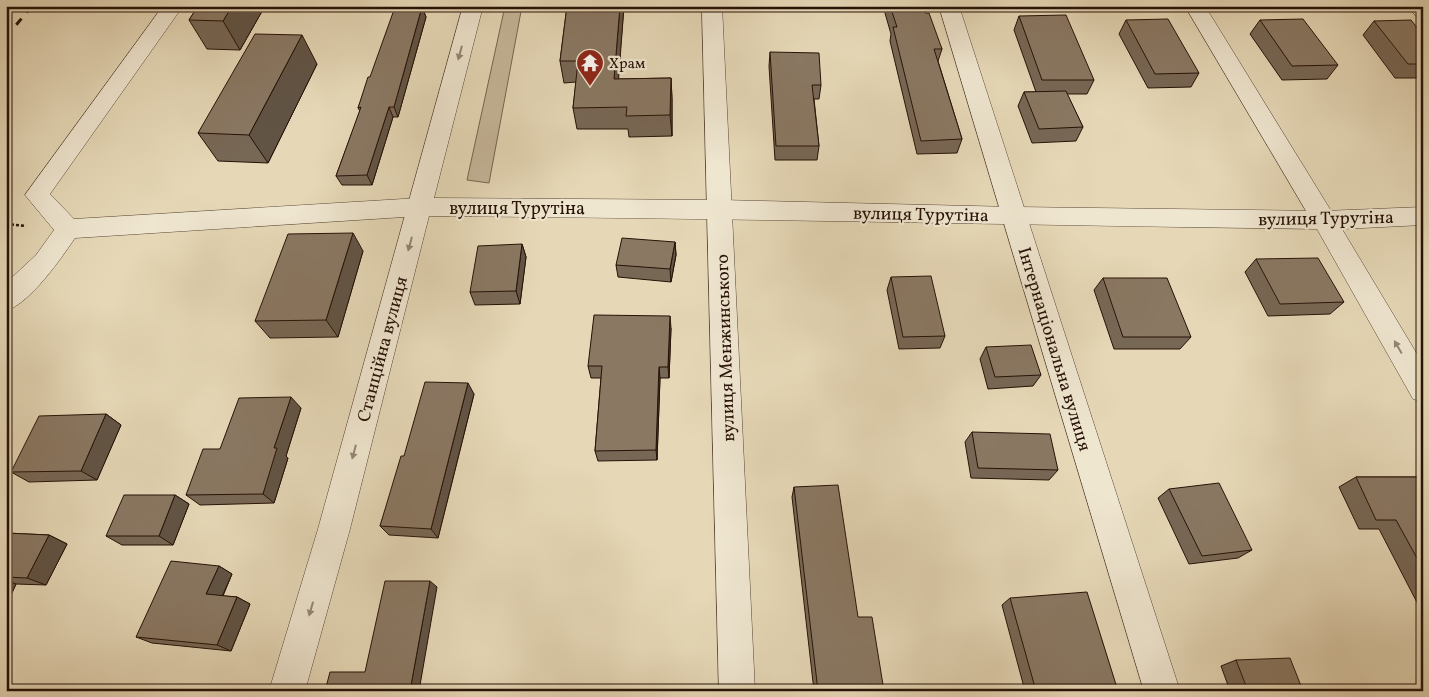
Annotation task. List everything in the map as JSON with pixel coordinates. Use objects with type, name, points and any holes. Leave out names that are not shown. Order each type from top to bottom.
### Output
[{"type":"street","points":[[6,300],[45,262],[68,229],[37,194],[173,6]]},
{"type":"street","name":"Станційна вулиця","points":[[287,691],[336,520],[473,6]]},
{"type":"street","name":"вулиця Менжинського","points":[[712,6],[737,691]]},
{"type":"street","name":"Інтернаціональна вулиця","points":[[949,6],[1162,691]]},
{"type":"street","points":[[1195,6],[1324,220],[1423,390]]},
{"type":"street","points":[[1418,6],[1423,12]]},
{"type":"street","name":"вулиця Турутіна","points":[[68,229],[420,207],[720,209],[1014,216],[1324,220],[1386,219],[1423,216]]},
{"type":"shaded area","points":[[505,6],[522,6],[489,183],[467,180]]},
{"type":"building","points":[[198,6],[232,6],[223,21],[189,20]]},
{"type":"building","points":[[567,6],[620,6],[614,79],[671,78],[670,115],[626,116],[627,107],[573,108],[578,61],[560,61]]},
{"type":"building","points":[[890,6],[923,6],[925,13],[929,13],[942,49],[934,49],[962,139],[921,141],[893,27],[897,27]]},
{"type":"building","points":[[395,7],[422,7],[394,107],[389,107],[367,175],[336,176],[361,107],[358,108],[368,77],[370,77]]},
{"type":"building","points":[[1066,15],[1094,80],[1042,80],[1019,16]]},
{"type":"building","points":[[1168,19],[1199,73],[1155,74],[1126,20]]},
{"type":"building","points":[[1303,19],[1338,65],[1292,66],[1260,20]]},
{"type":"building","points":[[1411,20],[1423,35],[1423,64],[1408,64],[1374,21]]},
{"type":"building","points":[[255,34],[302,35],[249,135],[198,133]]},
{"type":"building","points":[[770,52],[819,53],[821,85],[812,85],[819,146],[776,146]]},
{"type":"building","points":[[1066,91],[1083,127],[1039,129],[1024,92]]},
{"type":"building","points":[[353,233],[326,320],[255,321],[288,234]]},
{"type":"building","points":[[622,238],[675,242],[670,269],[616,265]]},
{"type":"building","points":[[522,244],[516,291],[470,292],[478,246]]},
{"type":"building","points":[[1318,258],[1344,302],[1280,304],[1256,259]]},
{"type":"building","points":[[931,276],[945,336],[903,337],[891,277]]},
{"type":"building","points":[[1103,278],[1167,278],[1191,337],[1123,337]]},
{"type":"building","points":[[594,315],[670,316],[668,367],[659,367],[656,450],[595,451],[602,366],[588,366]]},
{"type":"building","points":[[1031,345],[1041,375],[995,377],[986,347]]},
{"type":"building","points":[[425,382],[468,383],[431,529],[380,526],[401,456],[404,456]]},
{"type":"building","points":[[291,397],[274,448],[277,448],[263,494],[186,495],[203,449],[220,449],[239,398]]},
{"type":"building","points":[[106,414],[81,471],[11,472],[39,416]]},
{"type":"building","points":[[972,432],[1050,434],[1058,470],[978,468]]},
{"type":"building","points":[[1356,477],[1423,477],[1423,569],[1396,520],[1376,520]]},
{"type":"building","points":[[1219,483],[1252,550],[1202,556],[1169,489]]},
{"type":"building","points":[[838,485],[858,617],[872,617],[884,691],[818,691],[794,487]]},
{"type":"building","points":[[124,495],[175,495],[159,536],[106,536]]},
{"type":"building","points":[[6,533],[49,535],[27,578],[6,577]]},
{"type":"building","points":[[171,561],[219,566],[206,594],[237,597],[217,645],[136,637]]},
{"type":"building","points":[[385,581],[430,581],[410,691],[325,691],[330,672],[365,672]]},
{"type":"building","points":[[1087,592],[1118,691],[1036,691],[1010,598]]},
{"type":"building","points":[[1290,658],[1303,691],[1248,691],[1236,660]]},
{"type":"railway","points":[[6,37],[32,6]]},
{"type":"place","name":"Храм","points":[[590,87]]}]
